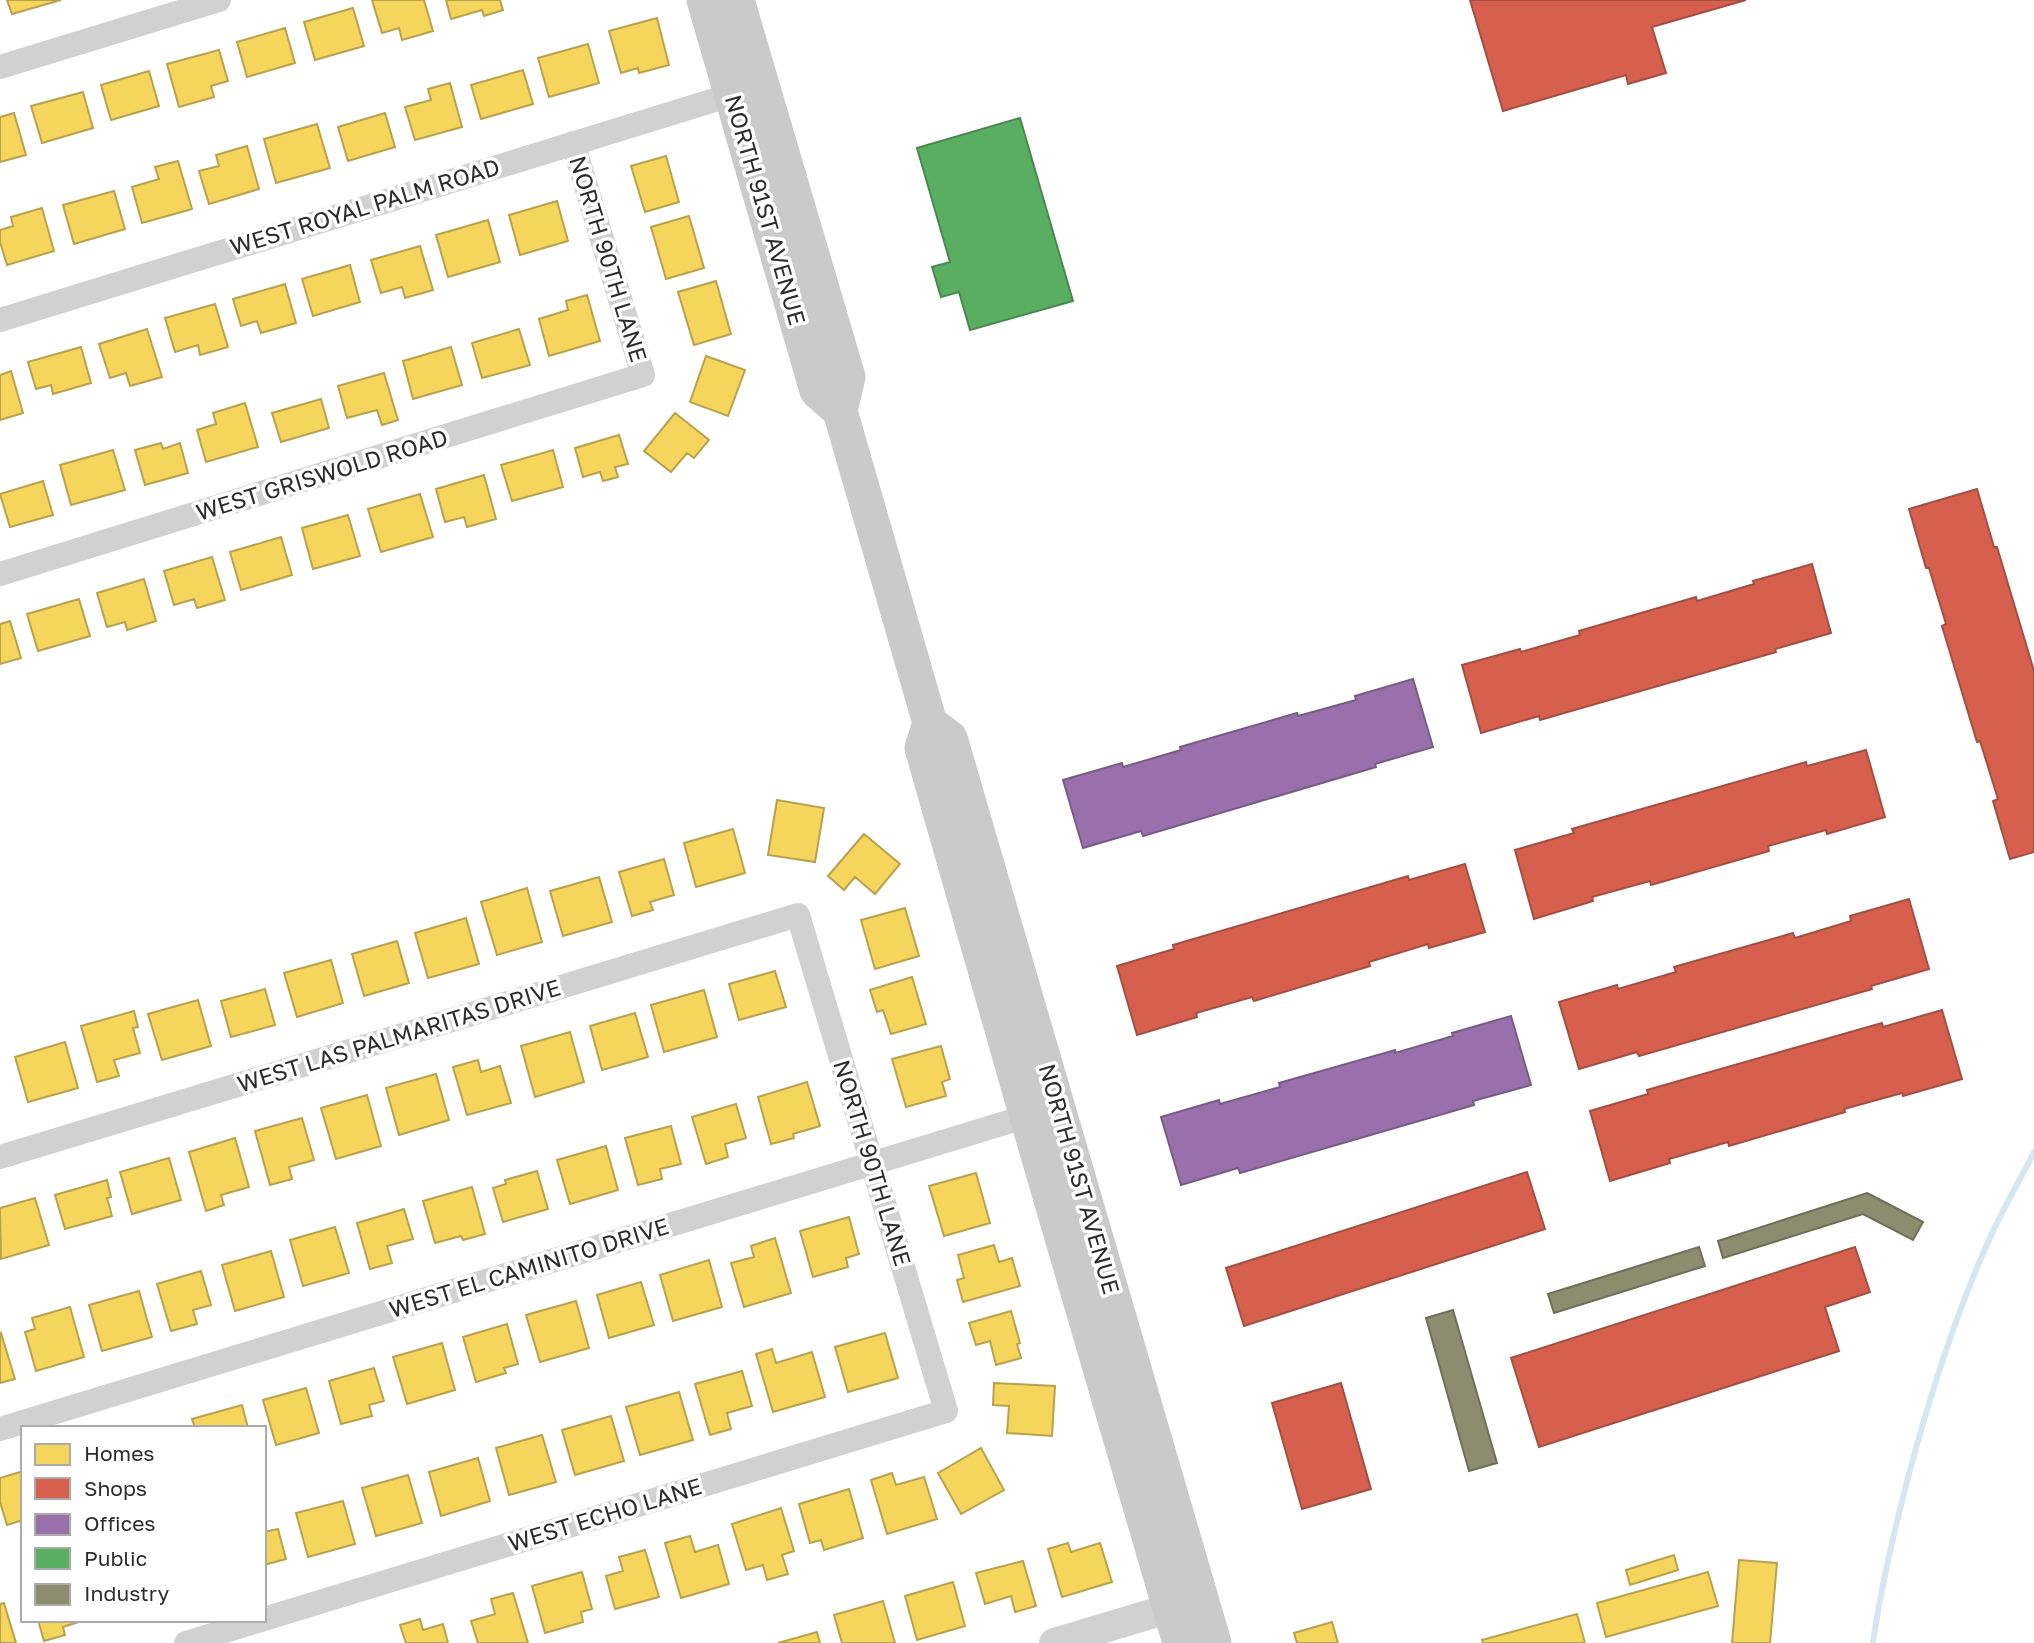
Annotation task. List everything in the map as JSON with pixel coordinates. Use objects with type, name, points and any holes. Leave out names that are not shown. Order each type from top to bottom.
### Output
[{"type":"main road","name":"NORTH 91ST AVENUE","points":[[704,0],[817,391],[840,411]]},
{"type":"main road","name":"NORTH 91ST AVENUE","points":[[737,0],[848,377],[840,411],[930,723],[950,738],[1042,1112],[1199,1641]]},
{"type":"main road","points":[[731,95],[754,116],[778,192],[806,237]]},
{"type":"street","points":[[0,67],[219,0]]},
{"type":"street","name":"WEST ROYAL PALM ROAD","points":[[0,320],[731,95]]},
{"type":"street","name":"NORTH 90TH LANE","points":[[573,143],[643,375]]},
{"type":"street","name":"WEST GRISWOLD ROAD","points":[[0,575],[643,375]]},
{"type":"street","name":"NORTH 90TH LANE","points":[[798,915],[946,1411]]},
{"type":"street","name":"WEST LAS PALMARITAS DRIVE","points":[[0,1157],[798,915]]},
{"type":"street","name":"WEST EL CAMINITO DRIVE","points":[[0,1429],[1042,1112]]},
{"type":"street","name":"WEST ECHO LANE","points":[[266,1619],[946,1411]]},
{"type":"street","points":[[1054,1643],[1186,1603]]},
{"type":"street","name":"WEST ECHO LANE","points":[[186,1643],[255,1622]]},
{"type":"building: Homes","points":[[7,0],[61,0],[12,14]]},
{"type":"building: Homes","points":[[372,0],[424,0],[433,31],[402,40],[399,28],[382,33]]},
{"type":"building: Homes","points":[[446,0],[500,0],[503,10],[484,16],[482,10],[451,19]]},
{"type":"building: Homes","points":[[353,8],[364,46],[315,60],[304,22]]},
{"type":"building: Homes","points":[[657,18],[669,65],[639,73],[638,68],[621,73],[609,31]]},
{"type":"building: Homes","points":[[285,28],[295,63],[247,77],[237,42]]},
{"type":"building: Homes","points":[[588,44],[599,83],[549,97],[538,58]]},
{"type":"building: Homes","points":[[219,50],[228,81],[211,86],[214,97],[179,107],[167,64]]},
{"type":"building: Homes","points":[[523,70],[533,104],[481,119],[471,85]]},
{"type":"building: Homes","points":[[149,71],[159,106],[111,120],[101,85]]},
{"type":"building: Homes","points":[[450,83],[462,127],[415,140],[405,107],[431,100],[428,89]]},
{"type":"building: Homes","points":[[83,92],[93,128],[42,143],[31,106]]},
{"type":"building: Homes","points":[[14,113],[26,155],[0,162],[0,117]]},
{"type":"building: Homes","points":[[385,113],[395,147],[348,161],[338,127]]},
{"type":"building: Homes","points":[[317,124],[330,168],[276,183],[264,139]]},
{"type":"building: Homes","points":[[247,146],[259,189],[209,204],[199,171],[219,166],[216,155]]},
{"type":"building: Homes","points":[[666,156],[679,202],[645,212],[631,166]]},
{"type":"building: Homes","points":[[178,161],[192,209],[142,223],[132,187],[159,179],[155,167]]},
{"type":"building: Homes","points":[[114,191],[125,229],[74,244],[63,205]]},
{"type":"building: Homes","points":[[557,201],[568,241],[520,255],[509,215]]},
{"type":"building: Homes","points":[[42,208],[54,251],[7,265],[0,242],[0,230],[13,226],[11,217]]},
{"type":"building: Homes","points":[[689,216],[704,268],[666,279],[651,227]]},
{"type":"building: Homes","points":[[488,220],[500,262],[448,277],[436,235]]},
{"type":"building: Homes","points":[[420,246],[433,290],[405,298],[402,287],[381,293],[371,260]]},
{"type":"building: Homes","points":[[350,265],[360,302],[313,316],[302,279]]},
{"type":"building: Homes","points":[[716,281],[731,334],[694,345],[678,292]]},
{"type":"building: Homes","points":[[285,284],[296,323],[261,333],[257,321],[241,326],[233,299]]},
{"type":"building: Homes","points":[[587,295],[600,341],[549,356],[539,319],[568,310],[566,301]]},
{"type":"building: Homes","points":[[215,304],[228,347],[200,355],[198,345],[175,352],[165,318]]},
{"type":"building: Homes","points":[[147,329],[162,377],[130,386],[126,373],[110,378],[99,344]]},
{"type":"building: Homes","points":[[519,329],[530,365],[482,378],[472,343]]},
{"type":"building: Homes","points":[[81,347],[91,383],[53,394],[51,385],[36,389],[28,362]]},
{"type":"building: Homes","points":[[451,347],[462,385],[413,399],[403,361]]},
{"type":"building: Homes","points":[[706,356],[745,370],[728,416],[690,402]]},
{"type":"building: Homes","points":[[11,371],[23,413],[0,420],[0,375]]},
{"type":"building: Homes","points":[[384,373],[398,420],[382,425],[377,410],[347,418],[338,386]]},
{"type":"building: Homes","points":[[321,399],[329,428],[281,442],[272,413]]},
{"type":"building: Homes","points":[[245,403],[258,447],[206,462],[197,430],[216,424],[213,413]]},
{"type":"building: Homes","points":[[675,413],[709,440],[694,458],[687,453],[671,472],[644,451]]},
{"type":"building: Homes","points":[[619,435],[628,464],[615,467],[618,477],[603,481],[600,472],[583,477],[575,448]]},
{"type":"building: Homes","points":[[161,443],[163,449],[180,443],[188,473],[145,485],[135,450]]},
{"type":"building: Homes","points":[[113,450],[125,490],[71,505],[60,465]]},
{"type":"building: Homes","points":[[553,450],[563,487],[512,501],[501,465]]},
{"type":"building: Homes","points":[[484,475],[496,519],[467,527],[464,517],[445,522],[436,489]]},
{"type":"building: Homes","points":[[43,481],[53,515],[10,527],[0,494]]},
{"type":"building: Homes","points":[[420,494],[433,537],[381,552],[368,509]]},
{"type":"building: Homes","points":[[348,515],[360,556],[313,569],[302,528]]},
{"type":"building: Homes","points":[[281,537],[292,575],[241,590],[230,552]]},
{"type":"building: Homes","points":[[212,557],[225,600],[197,608],[194,599],[174,605],[164,571]]},
{"type":"building: Homes","points":[[144,579],[156,621],[127,630],[125,622],[107,627],[97,593]]},
{"type":"building: Homes","points":[[79,599],[90,636],[38,651],[27,614]]},
{"type":"building: Homes","points":[[10,621],[21,658],[0,664],[0,624]]},
{"type":"building: Homes","points":[[777,800],[824,808],[815,862],[768,855]]},
{"type":"building: Homes","points":[[733,829],[745,873],[696,887],[684,843]]},
{"type":"building: Homes","points":[[864,834],[900,864],[875,894],[855,877],[844,890],[828,876]]},
{"type":"building: Homes","points":[[664,859],[674,895],[650,902],[653,910],[632,916],[619,872]]},
{"type":"building: Homes","points":[[599,877],[612,922],[563,936],[550,891]]},
{"type":"building: Homes","points":[[527,888],[542,942],[497,955],[481,902]]},
{"type":"building: Homes","points":[[905,908],[919,956],[875,969],[861,920]]},
{"type":"building: Homes","points":[[466,918],[479,964],[428,978],[415,933]]},
{"type":"building: Homes","points":[[397,941],[409,983],[364,996],[352,954]]},
{"type":"building: Homes","points":[[331,960],[343,1003],[297,1017],[284,973]]},
{"type":"building: Homes","points":[[775,971],[786,1007],[739,1020],[729,984]]},
{"type":"building: Homes","points":[[912,977],[926,1024],[891,1034],[883,1010],[877,1012],[870,990]]},
{"type":"building: Homes","points":[[265,989],[275,1025],[231,1037],[221,1001]]},
{"type":"building: Homes","points":[[704,990],[717,1037],[664,1052],[651,1005]]},
{"type":"building: Homes","points":[[198,1000],[211,1046],[162,1060],[148,1014]]},
{"type":"building: Homes","points":[[134,1011],[138,1027],[133,1028],[140,1053],[114,1060],[119,1076],[97,1082],[81,1026]]},
{"type":"building: Homes","points":[[635,1013],[648,1057],[602,1070],[590,1026]]},
{"type":"building: Homes","points":[[570,1032],[584,1082],[535,1097],[521,1046]]},
{"type":"building: Homes","points":[[65,1042],[78,1088],[28,1102],[15,1057]]},
{"type":"building: Homes","points":[[941,1046],[950,1079],[942,1082],[946,1096],[906,1107],[892,1059]]},
{"type":"building: Homes","points":[[478,1060],[481,1072],[500,1066],[511,1103],[467,1115],[453,1067]]},
{"type":"building: Homes","points":[[436,1074],[449,1120],[399,1135],[386,1088]]},
{"type":"building: Homes","points":[[807,1082],[820,1126],[793,1134],[794,1138],[771,1144],[758,1097]]},
{"type":"building: Homes","points":[[367,1095],[381,1146],[336,1159],[321,1108]]},
{"type":"building: Homes","points":[[736,1104],[746,1138],[725,1144],[728,1157],[706,1164],[692,1117]]},
{"type":"building: Homes","points":[[302,1118],[314,1160],[289,1167],[292,1179],[270,1185],[255,1131]]},
{"type":"building: Homes","points":[[671,1126],[681,1164],[660,1169],[662,1179],[638,1185],[625,1138]]},
{"type":"building: Homes","points":[[235,1138],[249,1187],[221,1195],[224,1205],[206,1211],[189,1152]]},
{"type":"building: Homes","points":[[606,1146],[618,1190],[570,1204],[557,1160]]},
{"type":"building: Homes","points":[[169,1158],[181,1200],[132,1214],[120,1172]]},
{"type":"building: Homes","points":[[537,1171],[548,1209],[503,1222],[493,1188],[506,1184],[505,1180]]},
{"type":"building: Homes","points":[[976,1173],[990,1223],[944,1236],[929,1186]]},
{"type":"building: Homes","points":[[107,1180],[111,1197],[107,1198],[112,1216],[65,1229],[55,1195]]},
{"type":"building: Homes","points":[[472,1187],[485,1234],[463,1240],[461,1236],[435,1243],[423,1201]]},
{"type":"building: Homes","points":[[35,1198],[49,1245],[1,1259],[0,1208]]},
{"type":"building: Homes","points":[[404,1209],[413,1239],[387,1246],[392,1263],[370,1269],[357,1223]]},
{"type":"building: Homes","points":[[849,1217],[859,1254],[846,1258],[848,1267],[813,1277],[800,1231]]},
{"type":"building: Homes","points":[[335,1227],[349,1273],[303,1286],[290,1240]]},
{"type":"building: Homes","points":[[775,1238],[791,1293],[744,1307],[731,1263],[754,1257],[751,1246]]},
{"type":"building: Homes","points":[[994,1245],[999,1262],[1012,1258],[1020,1286],[963,1302],[957,1280],[964,1278],[958,1255]]},
{"type":"building: Homes","points":[[271,1251],[284,1297],[235,1311],[222,1265]]},
{"type":"building: Homes","points":[[709,1260],[722,1307],[673,1321],[660,1275]]},
{"type":"building: Homes","points":[[201,1271],[211,1305],[193,1310],[197,1324],[171,1331],[157,1284]]},
{"type":"building: Homes","points":[[641,1282],[654,1325],[609,1338],[597,1295]]},
{"type":"building: Homes","points":[[139,1291],[152,1337],[102,1351],[89,1305]]},
{"type":"building: Homes","points":[[576,1301],[589,1348],[540,1362],[526,1315]]},
{"type":"building: Homes","points":[[70,1307],[84,1357],[36,1371],[25,1332],[35,1329],[32,1318]]},
{"type":"building: Homes","points":[[1011,1311],[1020,1343],[1017,1344],[1021,1358],[996,1365],[990,1341],[976,1345],[969,1323]]},
{"type":"building: Homes","points":[[507,1324],[518,1364],[504,1368],[506,1373],[476,1382],[463,1337]]},
{"type":"building: Homes","points":[[885,1333],[898,1378],[848,1392],[835,1347]]},
{"type":"building: Homes","points":[[0,1334],[15,1379],[0,1383]]},
{"type":"building: Homes","points":[[442,1343],[455,1390],[407,1404],[393,1357]]},
{"type":"building: Homes","points":[[772,1349],[776,1363],[812,1352],[825,1397],[773,1412],[756,1354]]},
{"type":"building: Homes","points":[[374,1368],[384,1401],[369,1405],[372,1416],[341,1424],[329,1381]]},
{"type":"building: Homes","points":[[742,1371],[752,1406],[727,1413],[731,1429],[710,1435],[695,1384]]},
{"type":"building: Homes","points":[[994,1383],[1055,1386],[1052,1436],[1007,1433],[1009,1406],[993,1405]]},
{"type":"building: Homes","points":[[306,1388],[319,1433],[276,1445],[263,1400]]},
{"type":"building: Homes","points":[[679,1392],[693,1440],[640,1455],[626,1407]]},
{"type":"building: Homes","points":[[242,1405],[247,1426],[194,1426],[192,1419]]},
{"type":"building: Homes","points":[[611,1416],[624,1461],[575,1475],[562,1430]]},
{"type":"building: Homes","points":[[542,1435],[556,1482],[509,1495],[496,1448]]},
{"type":"building: Homes","points":[[981,1448],[1004,1490],[961,1514],[938,1473]]},
{"type":"building: Homes","points":[[478,1458],[490,1501],[441,1516],[429,1472]]},
{"type":"building: Homes","points":[[21,1472],[21,1521],[7,1525],[0,1502],[0,1478]]},
{"type":"building: Homes","points":[[892,1473],[896,1485],[924,1477],[937,1519],[887,1534],[871,1480]]},
{"type":"building: Homes","points":[[408,1475],[422,1523],[376,1536],[362,1488]]},
{"type":"building: Homes","points":[[849,1489],[863,1538],[824,1550],[821,1540],[810,1543],[799,1504]]},
{"type":"building: Homes","points":[[343,1501],[355,1544],[308,1557],[296,1513]]},
{"type":"building: Homes","points":[[781,1508],[794,1551],[782,1555],[788,1574],[767,1580],[763,1565],[746,1570],[732,1524]]},
{"type":"building: Homes","points":[[278,1529],[286,1559],[266,1564],[266,1532]]},
{"type":"building: Homes","points":[[690,1536],[695,1552],[718,1545],[729,1584],[681,1598],[665,1543]]},
{"type":"building: Homes","points":[[1068,1543],[1071,1552],[1100,1543],[1112,1582],[1062,1597],[1048,1549]]},
{"type":"building: Homes","points":[[645,1550],[659,1597],[615,1609],[606,1576],[623,1571],[619,1557]]},
{"type":"building: Homes","points":[[1674,1555],[1678,1570],[1630,1585],[1626,1570]]},
{"type":"building: Homes","points":[[1739,1560],[1777,1563],[1770,1643],[1732,1643]]},
{"type":"building: Homes","points":[[1023,1561],[1036,1606],[1015,1612],[1011,1596],[985,1604],[976,1573]]},
{"type":"building: Homes","points":[[582,1572],[592,1609],[581,1612],[583,1622],[545,1633],[532,1586]]},
{"type":"building: Homes","points":[[1708,1572],[1718,1606],[1606,1637],[1597,1603]]},
{"type":"building: Homes","points":[[953,1582],[965,1626],[917,1640],[905,1596]]},
{"type":"building: Homes","points":[[513,1593],[528,1643],[478,1643],[471,1621],[495,1614],[491,1599]]},
{"type":"building: Homes","points":[[883,1601],[895,1643],[842,1643],[834,1615]]},
{"type":"building: Homes","points":[[4,1603],[16,1643],[0,1643],[0,1604]]},
{"type":"building: Homes","points":[[1577,1614],[1585,1643],[1483,1643],[1482,1640]]},
{"type":"building: Homes","points":[[420,1619],[423,1630],[443,1624],[448,1643],[406,1643],[400,1625]]},
{"type":"building: Homes","points":[[39,1622],[79,1622],[63,1627],[65,1635],[44,1641]]},
{"type":"building: Homes","points":[[1332,1622],[1338,1643],[1297,1643],[1294,1633]]},
{"type":"building: Homes","points":[[817,1632],[820,1643],[778,1643]]},
{"type":"building: Shops","points":[[1470,0],[1746,0],[1652,27],[1666,73],[1628,84],[1626,75],[1503,111]]},
{"type":"building: Shops","points":[[1977,489],[2034,671],[2034,852],[2010,859],[1993,801],[1998,799],[1980,741],[1977,742],[1942,626],[1946,624],[1909,509]]},
{"type":"building: Shops","points":[[1812,564],[1831,633],[1775,649],[1776,652],[1540,720],[1539,716],[1481,733],[1462,665],[1580,635],[1579,631],[1696,597],[1697,601]]},
{"type":"building: Shops","points":[[1866,750],[1885,817],[1827,834],[1826,830],[1768,846],[1769,851],[1651,885],[1650,881],[1592,897],[1593,901],[1534,919],[1515,850],[1574,833],[1572,829],[1806,762],[1807,766]]},
{"type":"building: Shops","points":[[1465,864],[1485,932],[1429,948],[1428,944],[1369,962],[1370,966],[1254,1001],[1252,997],[1196,1013],[1197,1017],[1137,1035],[1117,966],[1174,949],[1173,945],[1408,876],[1409,880]]},
{"type":"building: Shops","points":[[1909,899],[1929,969],[1871,986],[1872,989],[1639,1056],[1637,1052],[1579,1069],[1559,1002],[1676,972],[1674,967],[1793,933],[1795,938],[1851,921],[1850,916]]},
{"type":"building: Shops","points":[[1942,1010],[1962,1079],[1844,1109],[1845,1112],[1729,1146],[1728,1142],[1669,1159],[1670,1163],[1610,1181],[1590,1111],[1648,1094],[1647,1090],[1882,1023],[1883,1027]]},
{"type":"building: Shops","points":[[1527,1172],[1545,1229],[1244,1326],[1226,1268]]},
{"type":"building: Shops","points":[[1855,1247],[1870,1292],[1825,1307],[1839,1351],[1539,1447],[1511,1358]]},
{"type":"building: Shops","points":[[1341,1383],[1371,1489],[1302,1509],[1272,1403]]},
{"type":"building: Offices","points":[[1413,679],[1433,747],[1375,764],[1376,767],[1143,836],[1141,831],[1083,848],[1063,780],[1122,763],[1123,767],[1181,750],[1180,747],[1297,713],[1298,716],[1356,700],[1355,696]]},
{"type":"building: Offices","points":[[1511,1016],[1531,1085],[1473,1101],[1474,1105],[1240,1173],[1238,1168],[1181,1185],[1161,1117],[1219,1100],[1220,1104],[1280,1087],[1279,1083],[1395,1050],[1395,1053]]},
{"type":"building: Public","points":[[1020,118],[1073,301],[970,330],[959,292],[941,297],[932,267],[950,262],[917,148]]},
{"type":"building: Industry","points":[[1867,1193],[1923,1222],[1913,1240],[1863,1214],[1723,1258],[1718,1241]]},
{"type":"building: Industry","points":[[1699,1247],[1705,1266],[1554,1313],[1548,1294]]},
{"type":"building: Industry","points":[[1453,1310],[1497,1463],[1469,1471],[1426,1318]]},
{"type":"waterway","points":[[1873,1643],[1899,1513],[1944,1354],[1988,1242],[2034,1152]]}]
